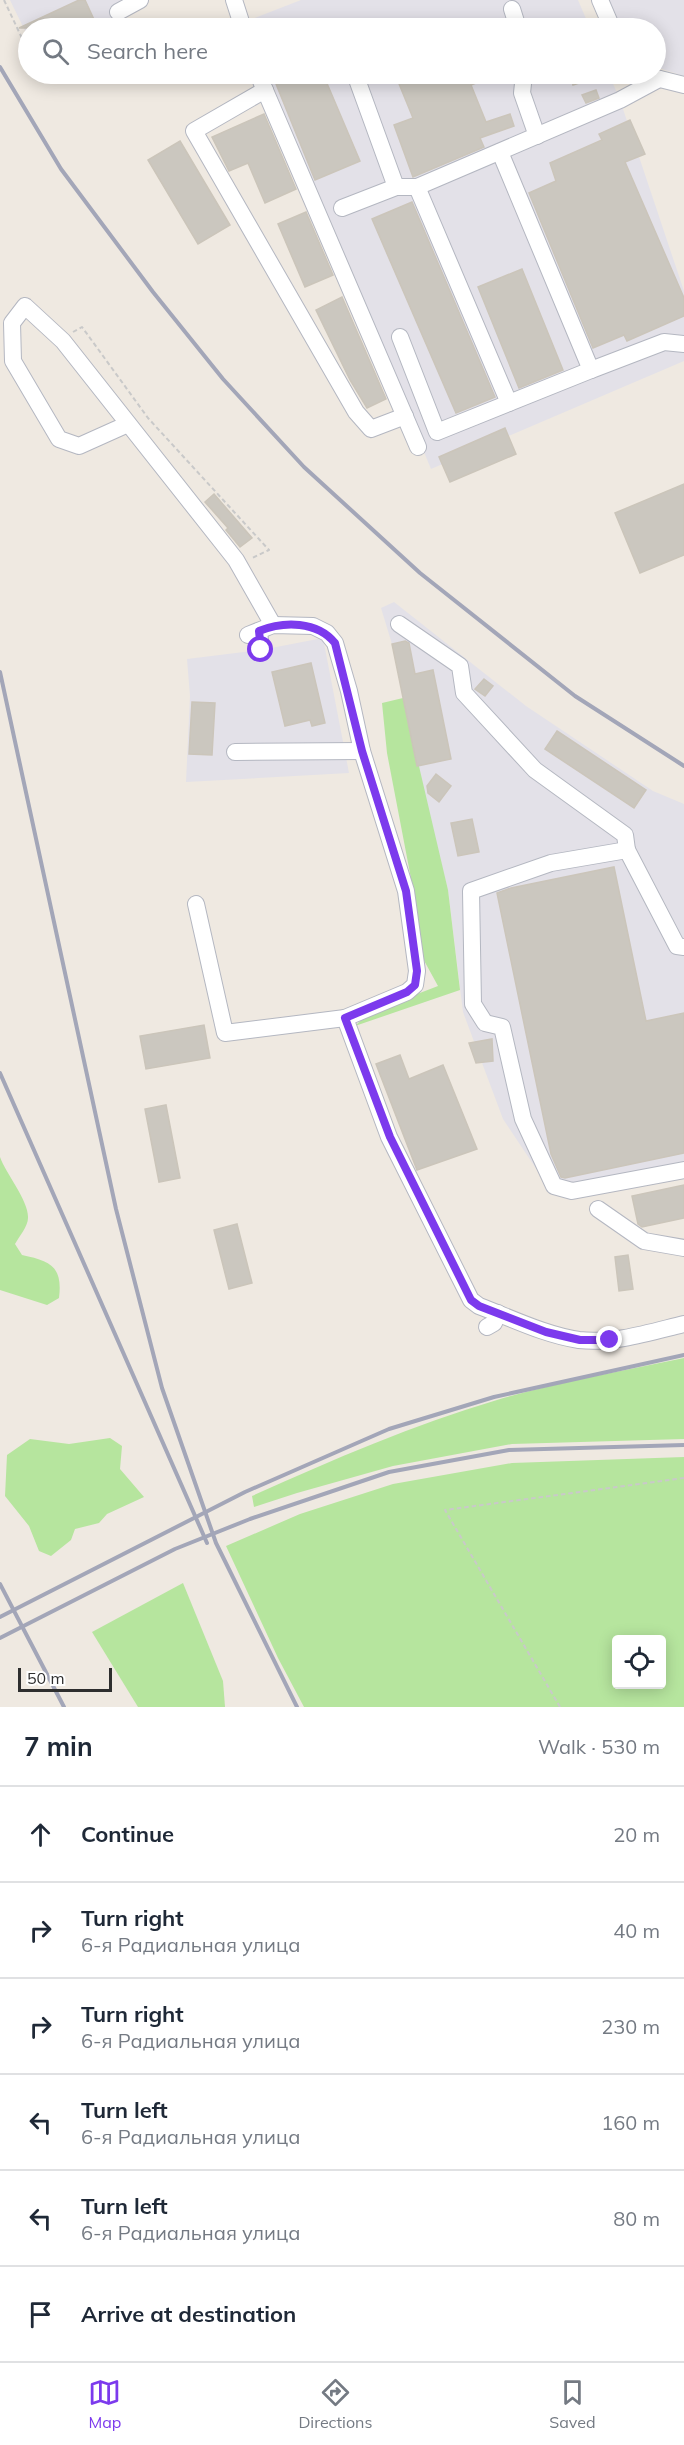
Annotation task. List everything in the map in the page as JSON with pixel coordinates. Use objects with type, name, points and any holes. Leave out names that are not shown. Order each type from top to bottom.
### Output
[{"type":"street","points":[[118,12],[140,0]]},
{"type":"street","points":[[234,0],[240,18]]},
{"type":"street","points":[[600,0],[608,18]]},
{"type":"street","points":[[512,9],[515,18]]},
{"type":"street","points":[[666,81],[684,85]]},
{"type":"street","points":[[262,84],[418,447]]},
{"type":"street","points":[[359,84],[396,187]]},
{"type":"street","points":[[523,84],[522,93],[537,136]]},
{"type":"street","points":[[342,208],[396,187],[417,187],[620,100],[650,84]]},
{"type":"street","points":[[265,90],[194,131],[356,412],[371,429],[405,416]]},
{"type":"street","points":[[500,152],[591,370]]},
{"type":"street","points":[[417,187],[509,403]]},
{"type":"street","points":[[128,424],[79,446],[59,439],[14,361],[12,323],[25,306],[63,341],[238,564],[260,630],[261,650]]},
{"type":"street","points":[[400,337],[437,432],[664,342],[684,344]]},
{"type":"street","points":[[399,624],[460,666],[464,693],[535,770],[625,835],[627,850],[666,929],[677,946],[684,947]]},
{"type":"street","points":[[196,904],[225,1033],[345,1018],[407,992],[415,985],[417,971],[406,891],[362,751],[335,643],[327,633],[313,626],[260,630]]},
{"type":"street","points":[[235,752],[362,751]]},
{"type":"street","points":[[627,850],[551,863],[471,891],[473,1004],[485,1023],[502,1027],[524,1119],[554,1186],[572,1191],[684,1170]]},
{"type":"street","points":[[345,1018],[390,1137],[471,1300],[479,1306],[546,1332],[580,1340],[610,1333],[684,1324]]},
{"type":"street","points":[[598,1209],[644,1241],[684,1248]]},
{"type":"street","points":[[487,1327],[494,1323],[498,1313]]},
{"type":"path","points":[[4,0],[18,30]]},
{"type":"path","points":[[70,333],[82,327],[148,418],[269,550],[238,564]]},
{"type":"path","points":[[560,1707],[445,1510],[684,1478]]},
{"type":"shaded area","points":[[10,0],[125,0],[116,5],[120,18],[19,18]]},
{"type":"shaded area","points":[[301,0],[578,0],[586,18],[255,18]]},
{"type":"shaded area","points":[[607,0],[684,0],[684,76],[666,70],[666,18],[615,18]]},
{"type":"shaded area","points":[[272,84],[613,84],[684,291],[684,361],[431,469]]},
{"type":"shaded area","points":[[394,602],[526,706],[653,791],[684,804],[684,1176],[547,1185],[503,1119],[463,1012],[448,890],[417,766],[392,644],[381,608]]},
{"type":"shaded area","points":[[323,638],[349,773],[186,782],[190,696],[187,659],[261,650]]},
{"type":"green space","points":[[403,698],[448,890],[460,990],[355,1026],[368,1013],[438,986],[421,955],[414,894],[387,753],[382,703]]},
{"type":"green space","points":[[0,1157],[27,1211],[27,1224],[15,1244],[22,1255],[47,1263],[59,1279],[59,1298],[47,1305],[0,1290]]},
{"type":"green space","points":[[684,1358],[684,1439],[512,1444],[393,1466],[254,1507],[252,1496],[343,1456],[435,1420],[543,1388]]},
{"type":"green space","points":[[110,1438],[122,1446],[120,1469],[144,1497],[107,1514],[99,1523],[75,1529],[71,1540],[51,1556],[39,1551],[29,1526],[5,1496],[7,1455],[30,1439],[69,1444]]},
{"type":"green space","points":[[684,1457],[684,1707],[304,1707],[278,1658],[226,1546],[300,1514],[393,1484],[512,1463]]},
{"type":"green space","points":[[183,1583],[223,1681],[225,1707],[138,1707],[92,1632]]},
{"type":"building","points":[[79,0],[85,0],[93,18],[40,18]]},
{"type":"building","points":[[276,84],[327,84],[360,161],[315,180]]},
{"type":"building","points":[[399,84],[473,84],[471,85],[486,122],[510,114],[514,126],[480,138],[484,147],[413,177],[394,125],[413,118]]},
{"type":"building","points":[[596,90],[599,98],[586,103],[582,95]]},
{"type":"building","points":[[264,114],[296,189],[265,203],[248,163],[229,171],[212,137]]},
{"type":"building","points":[[630,120],[645,154],[625,162],[684,298],[684,316],[627,341],[624,335],[593,348],[529,193],[556,181],[550,163],[602,140],[599,134]]},
{"type":"building","points":[[180,141],[230,225],[198,244],[148,160]]},
{"type":"building","points":[[412,202],[495,397],[456,413],[372,219]]},
{"type":"building","points":[[306,212],[333,275],[305,287],[278,224]]},
{"type":"building","points":[[522,269],[563,370],[519,388],[478,287]]},
{"type":"building","points":[[342,297],[386,399],[367,408],[350,380],[316,310]]},
{"type":"building","points":[[505,428],[516,454],[450,482],[439,457]]},
{"type":"building","points":[[684,484],[684,555],[640,573],[615,513]]},
{"type":"building","points":[[214,494],[252,538],[240,547],[226,530],[228,528],[205,502]]},
{"type":"building","points":[[405,641],[409,643],[415,674],[433,670],[451,759],[417,766],[392,644]]},
{"type":"building","points":[[311,663],[325,723],[312,726],[310,720],[285,726],[272,672]]},
{"type":"building","points":[[484,679],[493,686],[485,696],[475,689]]},
{"type":"building","points":[[192,702],[215,703],[212,755],[189,754]]},
{"type":"building","points":[[557,731],[646,790],[634,808],[545,749]]},
{"type":"building","points":[[436,774],[451,786],[439,802],[428,793],[427,786]]},
{"type":"building","points":[[472,819],[479,852],[458,856],[451,823]]},
{"type":"building","points":[[614,867],[646,1021],[684,1013],[684,1153],[565,1178],[561,1177],[551,1154],[497,893],[511,888]]},
{"type":"building","points":[[204,1025],[210,1058],[146,1069],[140,1036]]},
{"type":"building","points":[[492,1039],[493,1061],[476,1063],[469,1043]]},
{"type":"building","points":[[400,1055],[409,1079],[443,1065],[477,1149],[417,1170],[376,1064]]},
{"type":"building","points":[[166,1105],[180,1178],[159,1182],[145,1109]]},
{"type":"building","points":[[684,1185],[684,1218],[642,1227],[638,1224],[632,1196]]},
{"type":"building","points":[[237,1224],[252,1283],[229,1289],[214,1230]]},
{"type":"building","points":[[628,1255],[633,1289],[619,1291],[615,1257]]},
{"type":"railway","points":[[0,67],[61,169],[153,292],[223,379],[304,467],[420,573],[575,696],[684,766]]},
{"type":"railway","points":[[0,672],[116,1209],[162,1388],[216,1543],[297,1707]]},
{"type":"railway","points":[[0,1073],[207,1543]]},
{"type":"railway","points":[[0,1617],[245,1492],[389,1429],[494,1397],[684,1355]]},
{"type":"railway","points":[[0,1638],[175,1549],[250,1519],[389,1472],[509,1450],[684,1445]]},
{"type":"railway","points":[[0,1584],[64,1707]]},
{"type":"route","points":[[261,650],[259,631],[273,625],[313,626],[327,633],[335,643],[349,691],[362,751],[406,891],[417,971],[415,985],[407,992],[345,1018],[390,1137],[471,1300],[479,1306],[546,1332],[580,1340],[610,1340]]}]
